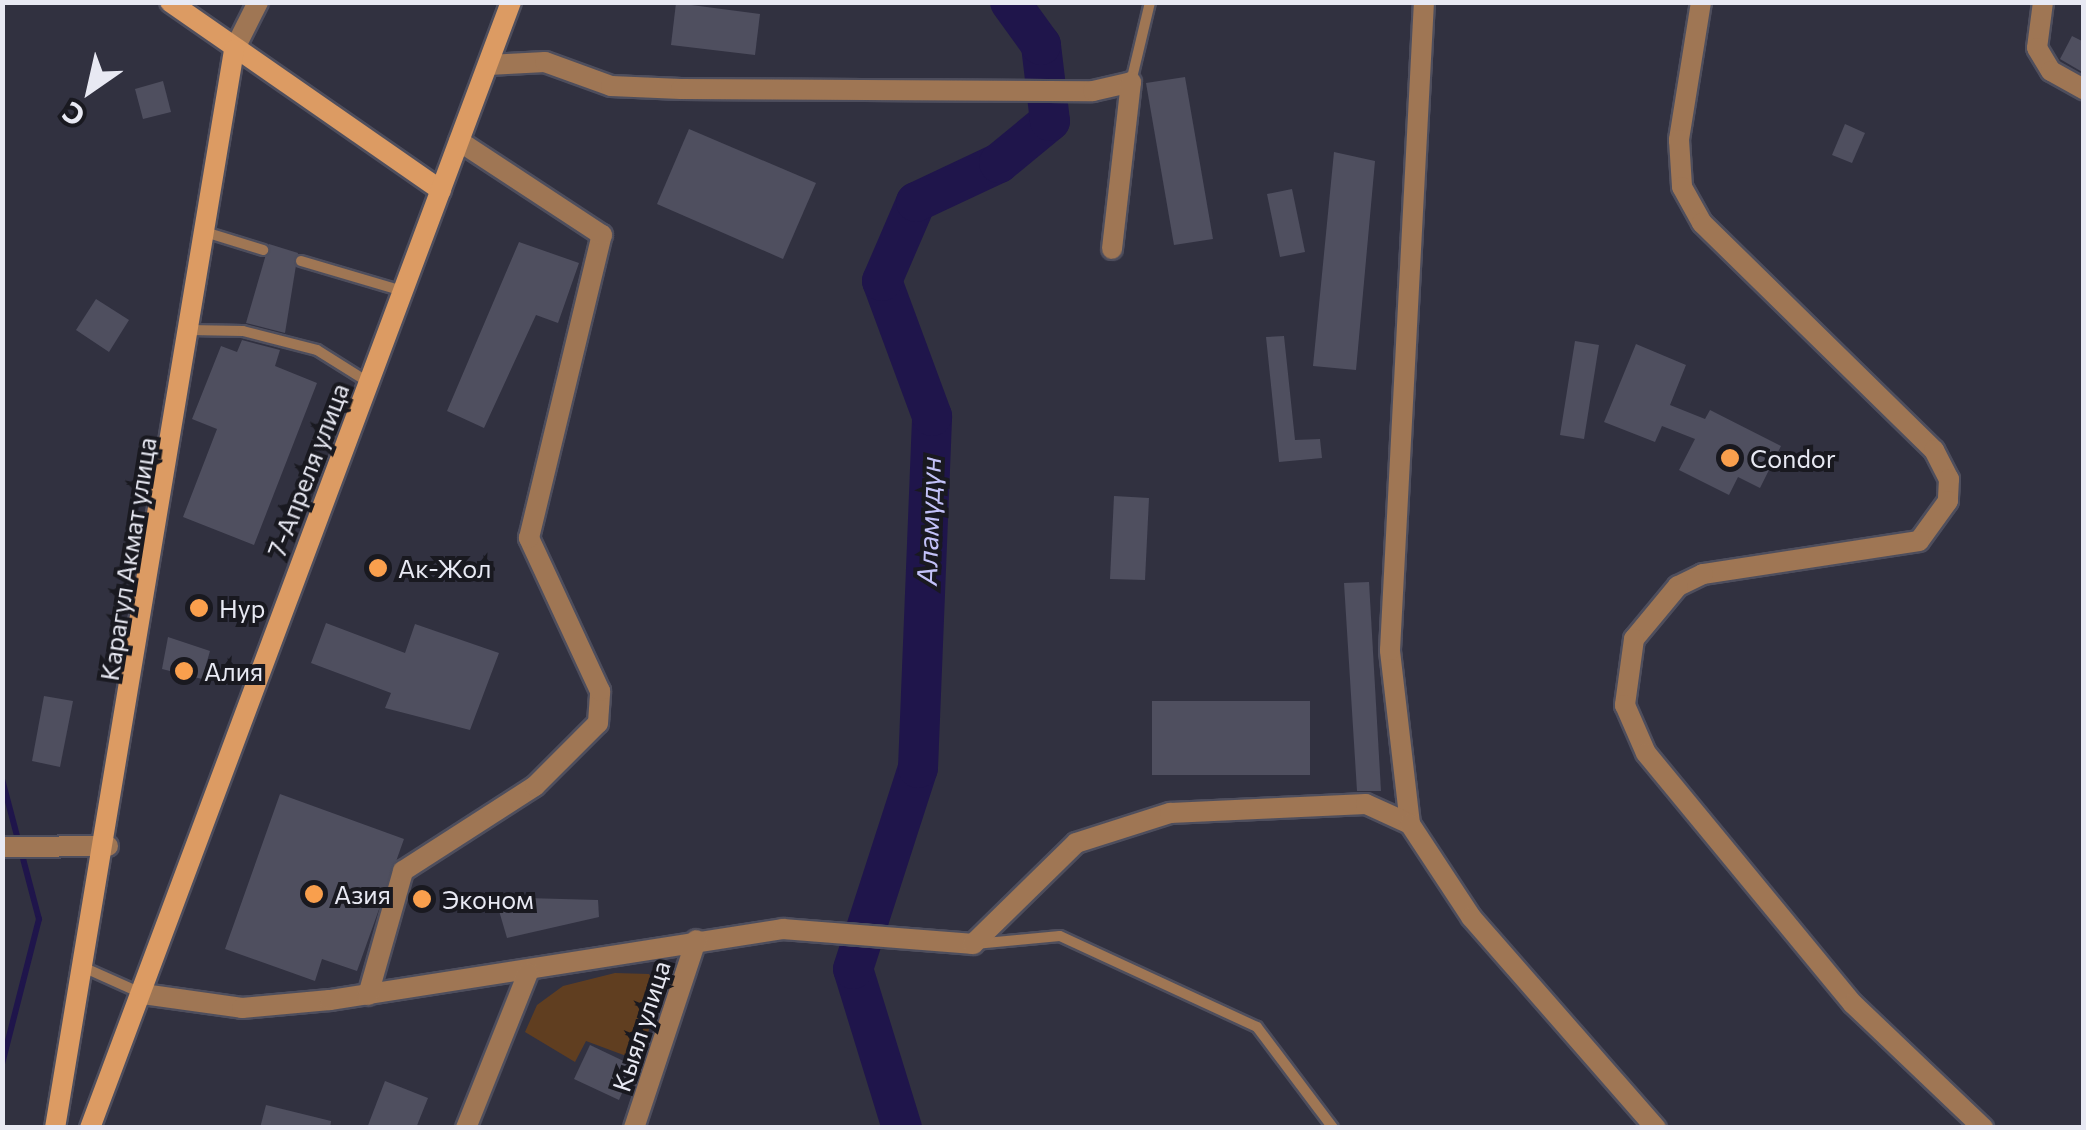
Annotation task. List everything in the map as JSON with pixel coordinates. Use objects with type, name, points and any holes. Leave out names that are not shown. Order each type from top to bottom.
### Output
[{"type":"street","points":[[170,2],[440,190]]},
{"type":"street","name":"Карагул Акмат улица","points":[[55,1128],[108,846],[234,50],[258,2]]},
{"type":"street","name":"7-Апреля улица","points":[[90,1128],[512,2]]},
{"type":"street","points":[[1424,2],[1390,650],[1410,824],[1471,917],[1656,1128]]},
{"type":"street","points":[[1701,2],[1679,140],[1682,187],[1702,223],[1934,450],[1949,480],[1948,501],[1919,541],[1703,574],[1678,586],[1634,639],[1625,704],[1646,752],[1853,1004],[1983,1128]]},
{"type":"street","points":[[2043,2],[2037,48],[2051,71],[2084,88]]},
{"type":"street","points":[[488,65],[545,62],[611,86],[1093,91],[1131,82],[1112,249]]},
{"type":"street","points":[[368,995],[403,871],[535,786],[598,723],[600,691],[530,538],[602,235],[459,141]]},
{"type":"street","points":[[142,994],[242,1008],[528,973],[696,940],[783,929],[973,944],[1076,843],[1170,813],[1366,804],[1410,824]]},
{"type":"street","points":[[2,847],[108,846]]},
{"type":"street","name":"Кыял улица","points":[[634,1128],[696,940]]},
{"type":"street","points":[[466,1128],[528,973]]},
{"type":"lane","points":[[1131,82],[1150,2]]},
{"type":"lane","points":[[205,232],[263,250]]},
{"type":"lane","points":[[301,261],[403,291]]},
{"type":"lane","points":[[190,330],[244,331],[317,350],[368,382]]},
{"type":"lane","points":[[973,944],[1060,936],[1257,1027],[1332,1128]]},
{"type":"lane","points":[[85,968],[142,994]]},
{"type":"shaded area","points":[[615,973],[649,974],[662,997],[637,1060],[586,1041],[575,1062],[525,1032],[537,1005],[563,986]]},
{"type":"building","points":[[676,3],[760,14],[755,55],[671,45]]},
{"type":"building","points":[[2072,36],[2084,42],[2084,73],[2060,59]]},
{"type":"building","points":[[1185,77],[1213,239],[1174,245],[1146,83]]},
{"type":"building","points":[[163,81],[171,112],[143,119],[135,89]]},
{"type":"building","points":[[1845,124],[1865,133],[1852,163],[1832,155]]},
{"type":"building","points":[[689,129],[816,183],[783,259],[657,204]]},
{"type":"building","points":[[1334,152],[1375,161],[1356,370],[1313,366]]},
{"type":"building","points":[[1292,189],[1305,252],[1280,257],[1267,194]]},
{"type":"building","points":[[519,242],[579,263],[558,323],[536,315],[484,428],[447,411]]},
{"type":"building","points":[[269,244],[298,253],[285,333],[246,323]]},
{"type":"building","points":[[96,299],[129,320],[109,352],[76,330]]},
{"type":"building","points":[[1284,336],[1295,440],[1320,439],[1322,458],[1279,462],[1266,337]]},
{"type":"building","points":[[242,340],[280,350],[275,366],[317,383],[254,545],[183,517],[217,429],[192,419],[221,346],[237,352]]},
{"type":"building","points":[[1575,341],[1599,345],[1584,439],[1560,435]]},
{"type":"building","points":[[1636,344],[1686,365],[1670,405],[1705,419],[1710,410],[1781,446],[1760,488],[1738,477],[1729,495],[1679,470],[1695,439],[1662,426],[1655,442],[1604,422]]},
{"type":"building","points":[[1114,496],[1149,498],[1145,580],[1110,579]]},
{"type":"building","points":[[1369,582],[1381,791],[1357,791],[1344,583]]},
{"type":"building","points":[[326,623],[405,653],[415,624],[499,653],[470,730],[385,708],[391,693],[311,663]]},
{"type":"building","points":[[168,637],[210,651],[202,679],[162,669]]},
{"type":"building","points":[[44,696],[73,701],[60,767],[32,761]]},
{"type":"building","points":[[1152,701],[1310,701],[1310,775],[1152,775]]},
{"type":"building","name":"Азия","points":[[280,794],[404,839],[357,971],[322,959],[315,981],[225,949]]},
{"type":"building","points":[[495,897],[598,900],[599,917],[507,938]]},
{"type":"building","points":[[590,1045],[634,1066],[619,1100],[574,1079]]},
{"type":"building","points":[[385,1081],[428,1098],[416,1128],[367,1128]]},
{"type":"building","points":[[266,1105],[331,1121],[330,1128],[260,1128]]},
{"type":"waterway","name":"Аламүдүн","points":[[902,1128],[853,969],[918,768],[932,416],[882,281],[916,202],[999,163],[1050,121],[1041,45],[1010,2]]},
{"type":"waterway","points":[[2,779],[39,919],[2,1064]]},
{"type":"place","name":"Condor","points":[[1730,458]]},
{"type":"place","name":"Ак-Жол","points":[[378,568]]},
{"type":"place","name":"Нур","points":[[199,608]]},
{"type":"place","name":"Алия","points":[[184,671]]},
{"type":"place","name":"Азия","points":[[314,894]]},
{"type":"place","name":"Эконом","points":[[422,899]]}]
